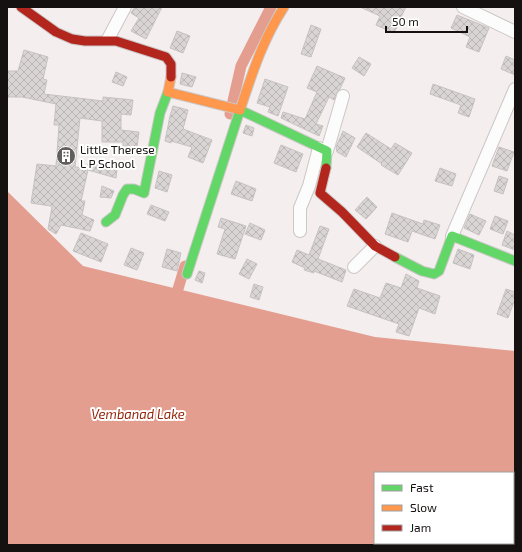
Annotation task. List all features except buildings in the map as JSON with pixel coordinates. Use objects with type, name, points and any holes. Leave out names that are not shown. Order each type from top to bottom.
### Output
[{"type":"street","points":[[108,39],[125,7]]},
{"type":"street","points":[[187,274],[235,109],[277,16],[284,7]]},
{"type":"street","points":[[463,7],[515,32]]},
{"type":"street","points":[[30,9],[42,23],[62,36],[80,41],[97,42],[108,39],[116,40],[166,57],[170,60],[172,65],[168,92],[160,114],[144,192],[134,189],[127,189],[115,215],[106,222]]},
{"type":"street","points":[[168,92],[235,109],[323,150],[327,162],[320,193],[342,212],[376,246],[422,271],[434,274],[439,271],[452,236],[515,89]]},
{"type":"street","points":[[300,231],[300,208],[343,96]]},
{"type":"street","points":[[452,236],[515,261]]},
{"type":"street","points":[[354,267],[376,246]]},
{"type":"water","name":"Vembanad Lake","points":[[7,191],[83,266],[375,337],[515,351],[515,545],[7,545]]},
{"type":"waterway","points":[[230,114],[241,66],[271,7]]},
{"type":"waterway","points":[[178,289],[185,266]]},
{"type":"traffic: fast","points":[[106,222],[115,215],[127,189],[134,189],[144,193],[160,113],[168,92]]},
{"type":"traffic: fast","points":[[187,274],[240,110],[327,151],[326,168]]},
{"type":"traffic: fast","points":[[395,257],[422,271],[434,274],[439,271],[452,236],[515,261]]},
{"type":"traffic: slow","points":[[171,77],[168,92],[240,110],[264,44],[284,7]]},
{"type":"traffic: jam","points":[[21,7],[56,32],[72,39],[85,41],[116,41],[166,57],[171,64],[171,77]]},
{"type":"traffic: jam","points":[[326,168],[320,193],[342,212],[375,246],[395,257]]},
{"type":"place","name":"Little Therese L P School","points":[[66,156]]}]
